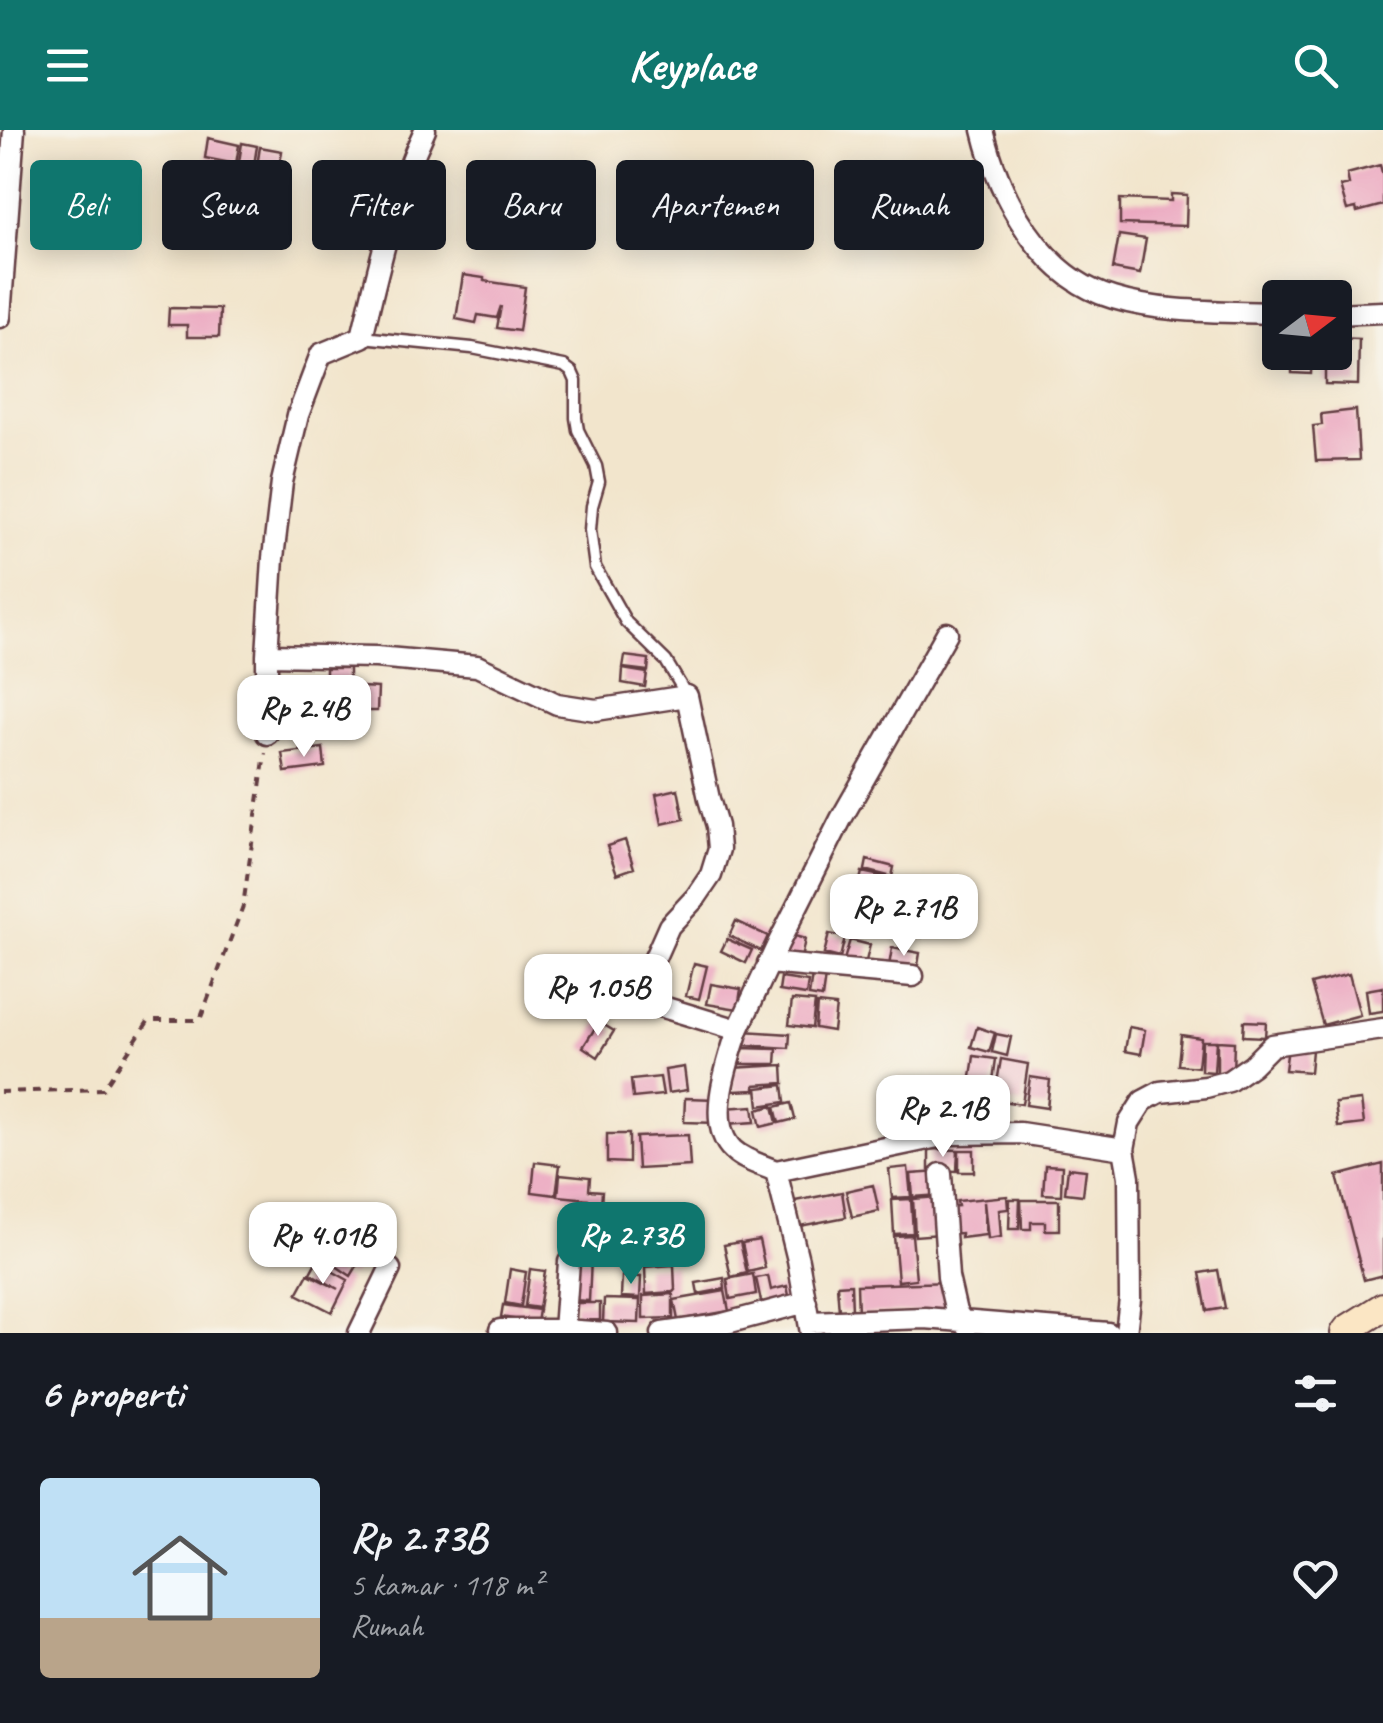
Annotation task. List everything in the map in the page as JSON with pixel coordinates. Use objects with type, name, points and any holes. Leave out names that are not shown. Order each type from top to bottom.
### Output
[{"type":"street","points":[[0,317],[14,130]]},
{"type":"street","points":[[268,734],[266,655],[273,558],[282,482],[298,415],[321,354],[362,338],[383,250],[412,158],[425,130]]},
{"type":"street","points":[[983,130],[991,163],[1012,210],[1033,239],[1069,276],[1109,298],[1133,304],[1262,312]]},
{"type":"street","points":[[1352,313],[1383,312]]},
{"type":"street","points":[[948,633],[841,819],[768,963],[738,1030],[720,1102],[722,1134],[730,1148],[742,1157],[776,1171],[952,1134],[1020,1133],[1124,1150]]},
{"type":"street","points":[[266,655],[376,657],[477,666],[557,704],[596,710],[687,696],[719,849],[711,875],[669,926],[643,991],[653,1004],[738,1030]]},
{"type":"street","points":[[768,963],[912,976]]},
{"type":"street","points":[[1126,1333],[1130,1300],[1129,1177],[1124,1150],[1129,1122],[1143,1101],[1160,1092],[1229,1081],[1276,1044],[1383,1030]]},
{"type":"street","points":[[776,1171],[809,1319]]},
{"type":"street","points":[[941,1174],[948,1277],[956,1312],[967,1328]]},
{"type":"street","points":[[564,1332],[569,1262]]},
{"type":"street","points":[[359,1333],[390,1269]]},
{"type":"street","points":[[1345,1333],[1383,1307]]},
{"type":"street","points":[[662,1333],[809,1319],[925,1318],[967,1328],[1108,1333]]},
{"type":"street","points":[[500,1330],[608,1333]]},
{"type":"lane","points":[[362,338],[472,348],[564,366],[572,372],[576,381],[578,430],[596,466],[599,482],[590,530],[595,567],[626,622],[666,662],[687,696]]},
{"type":"path","points":[[0,1092],[103,1089],[150,1020],[200,1020],[243,906],[268,734]]},
{"type":"building","points":[[208,138],[239,145],[237,160],[205,158]]},
{"type":"building","points":[[242,143],[257,146],[255,160],[239,160]]},
{"type":"building","points":[[260,147],[282,151],[281,160],[258,160]]},
{"type":"building","points":[[1380,165],[1383,205],[1357,212],[1356,208],[1347,210],[1340,186],[1349,184],[1347,174]]},
{"type":"building","points":[[1171,194],[1187,195],[1186,226],[1120,224],[1120,199],[1171,201]]},
{"type":"building","points":[[1119,235],[1146,239],[1140,274],[1113,269]]},
{"type":"building","points":[[463,275],[525,287],[519,331],[497,328],[501,306],[497,318],[478,315],[476,323],[456,319]]},
{"type":"building","points":[[169,308],[220,309],[219,337],[187,337],[187,325],[168,325]]},
{"type":"building","points":[[1352,339],[1359,339],[1358,385],[1325,384],[1325,370],[1352,370]]},
{"type":"building","points":[[1292,370],[1311,370],[1311,374]]},
{"type":"building","points":[[1356,410],[1359,460],[1316,461],[1313,426],[1322,425],[1321,414]]},
{"type":"building","points":[[625,656],[649,659],[648,671],[623,668]]},
{"type":"building","points":[[326,668],[349,668],[349,699],[326,699]]},
{"type":"building","points":[[623,669],[647,673],[645,687],[622,683]]},
{"type":"building","points":[[361,687],[378,688],[377,711],[360,711]]},
{"type":"building","points":[[353,708],[354,723],[328,726],[326,711]]},
{"type":"building","points":[[323,710],[324,726],[302,728],[301,712]]},
{"type":"building","points":[[323,748],[325,767],[285,772],[282,753]]},
{"type":"building","points":[[678,789],[684,819],[662,824],[656,794]]},
{"type":"building","points":[[625,840],[634,868],[617,874],[607,846]]},
{"type":"building","points":[[867,860],[894,867],[892,877],[865,870]]},
{"type":"building","points":[[862,872],[890,878],[878,907],[855,902]]},
{"type":"building","points":[[892,896],[930,904],[922,937],[885,928]]},
{"type":"building","points":[[736,921],[768,936],[761,951],[729,936]]},
{"type":"building","points":[[784,933],[805,939],[801,959],[779,954]]},
{"type":"building","points":[[829,934],[845,937],[840,958],[824,954]]},
{"type":"building","points":[[727,939],[752,950],[746,963],[721,951]]},
{"type":"building","points":[[850,940],[870,945],[865,965],[844,960]]},
{"type":"building","points":[[892,948],[920,953],[917,971],[889,966]]},
{"type":"building","points":[[694,963],[707,966],[699,999],[686,996]]},
{"type":"building","points":[[1349,974],[1360,1015],[1323,1025],[1311,984]]},
{"type":"building","points":[[812,975],[825,977],[822,998],[809,996]]},
{"type":"building","points":[[781,978],[808,982],[806,995],[779,991]]},
{"type":"building","points":[[711,984],[741,989],[738,1009],[707,1004]]},
{"type":"building","points":[[1383,987],[1383,1011],[1369,1013],[1366,990]]},
{"type":"building","points":[[792,1000],[815,1002],[812,1028],[789,1025]]},
{"type":"building","points":[[817,1004],[836,1006],[833,1031],[815,1028]]},
{"type":"building","points":[[1244,1021],[1266,1022],[1265,1037],[1243,1036]]},
{"type":"building","points":[[599,1022],[614,1031],[598,1057],[583,1047]]},
{"type":"building","points":[[977,1027],[995,1033],[989,1052],[971,1047]]},
{"type":"building","points":[[1129,1027],[1145,1030],[1141,1054],[1125,1051]]},
{"type":"building","points":[[743,1031],[790,1034],[789,1048],[742,1045]]},
{"type":"building","points":[[996,1034],[1011,1037],[1007,1056],[992,1052]]},
{"type":"building","points":[[1181,1035],[1201,1038],[1198,1067],[1178,1065]]},
{"type":"building","points":[[1202,1041],[1216,1041],[1214,1072],[1201,1071]]},
{"type":"building","points":[[1217,1041],[1234,1042],[1233,1073],[1217,1073]]},
{"type":"building","points":[[1288,1047],[1312,1050],[1310,1072],[1285,1070]]},
{"type":"building","points":[[741,1048],[777,1049],[776,1064],[741,1064]]},
{"type":"building","points":[[974,1056],[996,1059],[991,1095],[969,1091]]},
{"type":"building","points":[[1001,1059],[1028,1064],[1022,1104],[994,1100]]},
{"type":"building","points":[[783,1065],[784,1083],[734,1091],[732,1068]]},
{"type":"building","points":[[684,1067],[687,1090],[668,1093],[665,1070]]},
{"type":"building","points":[[660,1077],[663,1095],[633,1098],[631,1080]]},
{"type":"building","points":[[1030,1077],[1050,1080],[1047,1108],[1026,1105]]},
{"type":"building","points":[[783,1085],[785,1102],[759,1106],[757,1088]]},
{"type":"building","points":[[685,1098],[717,1099],[717,1123],[684,1122]]},
{"type":"building","points":[[1361,1100],[1364,1124],[1338,1127],[1335,1103]]},
{"type":"building","points":[[791,1103],[795,1119],[779,1123],[775,1107]]},
{"type":"building","points":[[753,1106],[755,1122],[726,1124],[725,1108]]},
{"type":"building","points":[[773,1106],[777,1123],[761,1127],[757,1110]]},
{"type":"building","points":[[607,1134],[629,1134],[629,1163],[607,1162]]},
{"type":"building","points":[[688,1135],[690,1166],[638,1169],[636,1137]]},
{"type":"building","points":[[929,1149],[958,1150],[957,1171],[929,1170]]},
{"type":"building","points":[[959,1150],[974,1150],[974,1172],[959,1172]]},
{"type":"building","points":[[535,1162],[560,1165],[556,1195],[532,1192]]},
{"type":"building","points":[[1383,1164],[1383,1275],[1364,1280],[1337,1176]]},
{"type":"building","points":[[1045,1165],[1062,1166],[1061,1195],[1043,1194]]},
{"type":"building","points":[[908,1167],[911,1197],[892,1198],[889,1169]]},
{"type":"building","points":[[1068,1168],[1086,1170],[1083,1195],[1065,1193]]},
{"type":"building","points":[[939,1172],[941,1195],[913,1197],[911,1174]]},
{"type":"building","points":[[560,1174],[590,1177],[589,1190],[602,1191],[601,1205],[588,1204],[588,1199],[558,1196]]},
{"type":"building","points":[[873,1185],[879,1211],[852,1217],[846,1191]]},
{"type":"building","points":[[842,1192],[846,1217],[800,1226],[795,1201]]},
{"type":"building","points":[[1007,1196],[1008,1209],[999,1210],[1001,1237],[988,1239],[984,1202],[986,1235],[961,1238],[961,1233],[946,1234],[944,1207],[958,1206],[957,1201]]},
{"type":"building","points":[[938,1197],[940,1234],[915,1236],[913,1199]]},
{"type":"building","points":[[911,1199],[913,1233],[894,1234],[892,1200]]},
{"type":"building","points":[[1010,1199],[1020,1199],[1019,1229],[1009,1229]]},
{"type":"building","points":[[1021,1200],[1059,1200],[1059,1230],[1045,1230],[1045,1222],[1031,1222],[1031,1229],[1022,1229]]},
{"type":"building","points":[[344,1226],[372,1244],[365,1255],[341,1240],[363,1256],[351,1276],[324,1258]]},
{"type":"building","points":[[912,1235],[916,1279],[898,1281],[894,1236]]},
{"type":"building","points":[[759,1240],[765,1268],[748,1272],[742,1243]]},
{"type":"building","points":[[740,1242],[747,1273],[731,1277],[724,1245]]},
{"type":"building","points":[[572,1258],[591,1259],[589,1301],[571,1300]]},
{"type":"building","points":[[316,1262],[348,1280],[332,1312],[297,1294],[308,1274],[338,1289],[310,1273]]},
{"type":"building","points":[[674,1265],[675,1290],[646,1294],[645,1267]]},
{"type":"building","points":[[510,1269],[526,1272],[521,1306],[505,1303]]},
{"type":"building","points":[[530,1269],[545,1271],[539,1308],[525,1306]]},
{"type":"building","points":[[1218,1270],[1225,1308],[1207,1311],[1200,1273]]},
{"type":"building","points":[[753,1274],[756,1294],[730,1299],[727,1279]]},
{"type":"building","points":[[622,1276],[641,1277],[640,1298],[621,1297]]},
{"type":"building","points":[[768,1276],[771,1290],[787,1286],[790,1300],[762,1306],[756,1278]]},
{"type":"building","points":[[724,1278],[725,1289],[698,1294],[696,1283]]},
{"type":"building","points":[[949,1282],[950,1311],[858,1314],[857,1285]]},
{"type":"building","points":[[851,1284],[852,1311],[839,1311],[837,1285]]},
{"type":"building","points":[[725,1291],[729,1311],[678,1320],[674,1300]]},
{"type":"building","points":[[673,1294],[673,1318],[643,1319],[643,1296]]},
{"type":"building","points":[[604,1299],[640,1300],[639,1323],[603,1322]]},
{"type":"building","points":[[574,1303],[600,1303],[600,1320],[574,1321]]},
{"type":"building","points":[[503,1305],[539,1310],[537,1323],[501,1317]]}]
